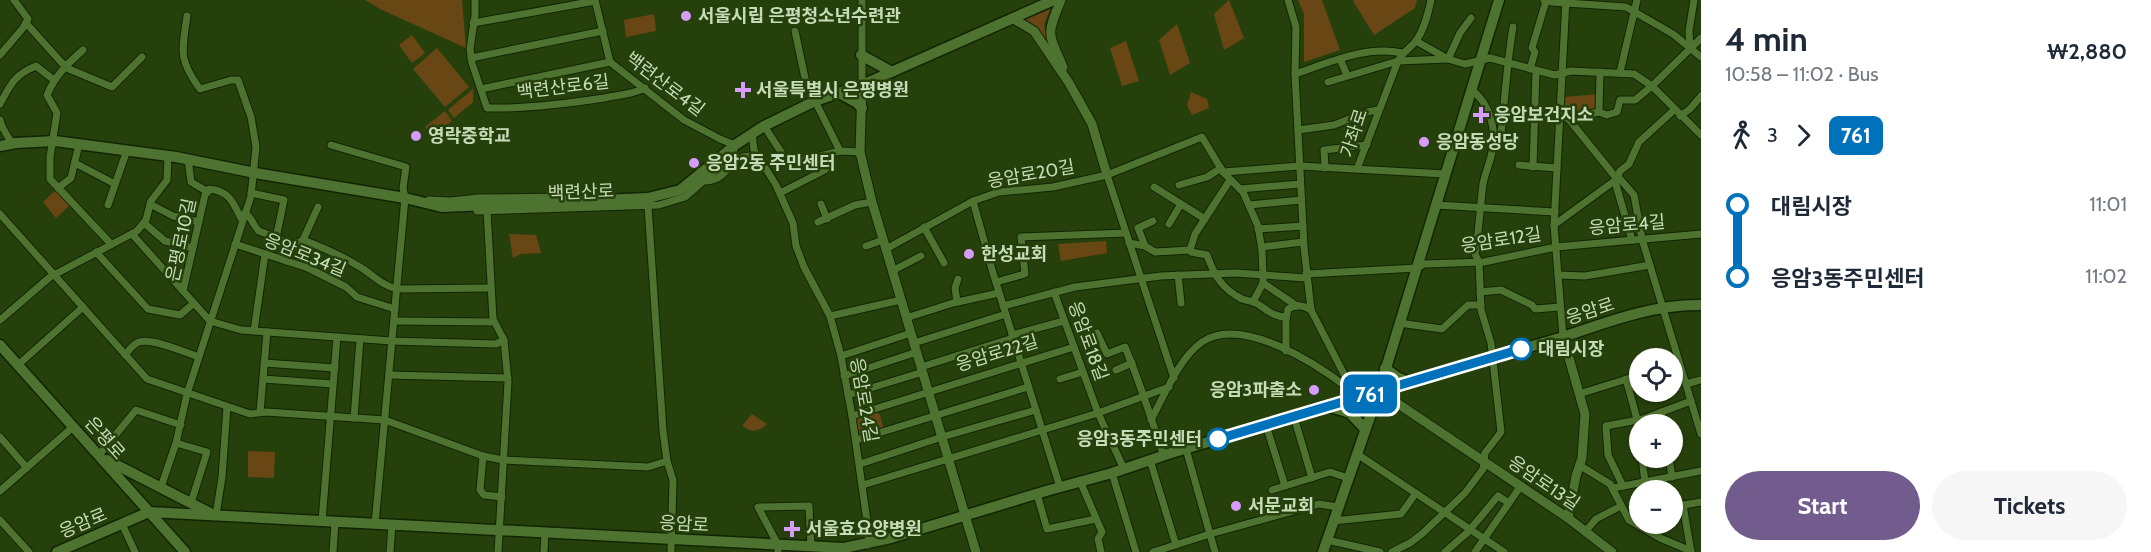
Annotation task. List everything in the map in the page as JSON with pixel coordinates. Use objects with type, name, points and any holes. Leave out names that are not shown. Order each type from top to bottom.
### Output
[{"type":"main road","name":"백련산로","points":[[0,146],[53,141],[127,150],[405,198],[442,207],[648,198],[680,190],[702,178],[735,145],[764,126],[815,101],[841,94],[1054,0]]},
{"type":"main road","points":[[1323,552],[1400,323],[1499,0]]},
{"type":"main road","points":[[861,55],[892,72]]},
{"type":"main road","points":[[841,94],[862,108]]},
{"type":"main road","name":"응암로","points":[[57,552],[149,512],[672,539],[716,547],[855,549],[1327,407],[1350,394],[1378,391],[1610,321],[1664,309],[1701,305]]},
{"type":"main road","name":"은평로","points":[[0,345],[185,552]]},
{"type":"main road","points":[[1385,368],[1409,382]]},
{"type":"main road","points":[[1327,407],[1350,413],[1365,429]]},
{"type":"main road","points":[[99,455],[216,515]]},
{"type":"street","points":[[0,55],[28,19],[14,0]]},
{"type":"street","points":[[475,0],[470,49],[481,89]]},
{"type":"street","name":"백련산로4길","points":[[473,23],[595,0],[610,62],[684,120],[720,140],[735,145]]},
{"type":"street","points":[[862,0],[860,152],[884,244],[976,552]]},
{"type":"street","points":[[1061,0],[1050,26],[1050,37],[1069,83]]},
{"type":"street","points":[[1288,0],[1296,27],[1294,74],[1306,276],[1311,310],[1346,378],[1350,394]]},
{"type":"street","points":[[1294,74],[1340,59],[1373,52],[1402,53],[1416,41],[1426,22],[1431,0]]},
{"type":"street","points":[[1533,166],[1535,52],[1532,48],[1545,0],[1607,3],[1626,7],[1672,34],[1701,57]]},
{"type":"street","points":[[1620,72],[1637,0]]},
{"type":"street","points":[[1690,49],[1689,31],[1694,0]]},
{"type":"street","name":"응암로12길","points":[[1563,337],[1554,225],[1565,1]]},
{"type":"street","points":[[161,488],[181,425],[187,394],[251,193],[255,173],[256,147],[252,117],[237,80],[200,89],[188,72],[183,59],[182,45],[187,16]]},
{"type":"street","points":[[1012,18],[1034,31],[1069,83],[1092,124],[1174,378]]},
{"type":"street","points":[[1448,59],[1460,33],[1471,18]]},
{"type":"street","points":[[26,22],[65,66],[112,87],[142,57]]},
{"type":"street","points":[[1494,134],[1501,134],[1506,95],[1506,63],[1513,27]]},
{"type":"street","points":[[471,58],[603,31]]},
{"type":"street","points":[[795,32],[802,71],[840,151]]},
{"type":"street","points":[[1568,119],[1599,112],[1607,115],[1617,112],[1620,99],[1635,100],[1701,38]]},
{"type":"street","points":[[0,40],[8,46]]},
{"type":"street","points":[[1416,41],[1448,59],[1465,64],[1490,58],[1555,75],[1571,71],[1634,74],[1652,86],[1677,113],[1700,132]]},
{"type":"street","points":[[83,50],[65,66],[54,80],[47,95],[57,113],[49,161],[50,179],[111,244]]},
{"type":"street","name":"가좌로","points":[[1402,53],[1378,110],[1358,169],[1445,174]]},
{"type":"street","points":[[1340,59],[1347,75]]},
{"type":"street","points":[[1328,82],[1398,61],[1448,59]]},
{"type":"street","name":"백련산로4길","points":[[481,89],[610,62]]},
{"type":"street","points":[[0,104],[7,88],[22,71],[36,66],[54,80]]},
{"type":"street","points":[[1599,112],[1600,72]]},
{"type":"street","name":"백련산로6길","points":[[481,89],[484,105],[487,108],[512,109],[630,93],[645,88]]},
{"type":"street","points":[[1471,89],[1485,104],[1494,134],[1485,174],[1474,254],[1479,262],[1481,305],[1491,343],[1492,358]]},
{"type":"street","points":[[1677,113],[1690,109],[1701,96]]},
{"type":"street","points":[[1298,130],[1334,125],[1378,110]]},
{"type":"street","name":"응암로12길","points":[[1554,225],[1617,179],[1620,171],[1629,164],[1639,142],[1677,113]]},
{"type":"street","points":[[1560,115],[1568,119],[1617,179],[1620,179],[1635,195],[1642,239],[1664,309],[1673,348]]},
{"type":"street","points":[[0,120],[2,129],[12,144]]},
{"type":"street","points":[[764,126],[771,141],[785,158],[800,160],[840,151],[860,152]]},
{"type":"street","name":"응암로24길","points":[[752,134],[752,144],[780,193],[793,223],[796,246],[804,267],[830,316],[841,356],[860,464],[869,535],[868,545]]},
{"type":"street","name":"응암로20길","points":[[1060,487],[999,294],[973,201],[999,192],[1053,187],[1107,175],[1202,137],[1222,170]]},
{"type":"street","points":[[58,188],[71,178],[79,144]]},
{"type":"street","points":[[331,145],[406,167],[375,524]]},
{"type":"street","points":[[1325,168],[1324,150],[1367,145]]},
{"type":"street","points":[[108,205],[127,150]]},
{"type":"street","points":[[0,320],[55,274],[132,234],[144,223],[150,204],[167,180],[168,156]]},
{"type":"street","points":[[702,178],[712,181],[743,158],[758,156]]},
{"type":"street","points":[[780,193],[825,170],[818,157]]},
{"type":"street","name":"은평로10길","points":[[188,159],[190,182],[208,192]]},
{"type":"street","points":[[75,163],[115,184]]},
{"type":"street","points":[[1519,165],[1557,168]]},
{"type":"street","points":[[1179,185],[1222,170],[1300,166],[1358,169]]},
{"type":"street","points":[[1222,170],[1240,189],[1249,205],[1262,247],[1263,279],[1253,302]]},
{"type":"street","name":"백련산로","points":[[405,198],[436,211],[648,206],[686,197],[702,178]]},
{"type":"street","points":[[1617,179],[1616,185],[1632,240]]},
{"type":"street","points":[[1190,250],[1195,234],[1230,180]]},
{"type":"street","points":[[1240,189],[1300,184]]},
{"type":"street","points":[[1154,187],[1205,219]]},
{"type":"street","name":"은평로10길","points":[[210,321],[183,291],[209,189],[220,190],[226,194],[243,217],[249,216],[256,228],[292,244]]},
{"type":"street","points":[[251,193],[284,200],[276,238]]},
{"type":"street","points":[[1249,205],[1301,200]]},
{"type":"street","points":[[867,246],[884,244],[924,227],[973,201]]},
{"type":"street","points":[[818,222],[855,205],[872,202]]},
{"type":"street","points":[[150,204],[173,216],[199,222]]},
{"type":"street","points":[[821,204],[826,219]]},
{"type":"street","points":[[1169,224],[1181,204]]},
{"type":"street","name":"응암로12길","points":[[1436,205],[1555,212]]},
{"type":"street","points":[[648,206],[667,461],[673,480],[671,552]]},
{"type":"street","name":"응암로34길","points":[[318,207],[303,240],[341,256],[363,268],[388,287],[397,289]]},
{"type":"street","points":[[487,210],[494,321],[504,340],[508,378],[498,552]]},
{"type":"street","points":[[0,214],[147,379],[187,394],[250,414],[260,412],[385,420],[483,456],[503,460],[648,466],[667,461]]},
{"type":"street","points":[[1145,246],[1138,228],[1153,220]]},
{"type":"street","points":[[144,223],[165,241],[193,248]]},
{"type":"street","points":[[1258,230],[1303,226]]},
{"type":"street","points":[[924,227],[944,263]]},
{"type":"street","points":[[996,282],[1026,274],[1021,237],[1126,233]]},
{"type":"street","points":[[132,234],[183,291]]},
{"type":"street","name":"응암로4길","points":[[1556,247],[1701,234]]},
{"type":"street","points":[[286,261],[292,244],[299,244],[303,240]]},
{"type":"street","points":[[1262,247],[1304,242]]},
{"type":"street","name":"응암로34길","points":[[235,243],[333,279],[357,297],[395,309]]},
{"type":"street","points":[[1129,243],[1145,246],[1155,252],[1190,250],[1206,255],[1219,283],[1276,316],[1286,317]]},
{"type":"street","name":"응암로12길","points":[[1417,268],[1424,264],[1479,262],[1556,247]]},
{"type":"street","points":[[96,252],[148,309],[180,315],[194,303]]},
{"type":"street","points":[[254,331],[265,254]]},
{"type":"street","points":[[892,271],[921,256]]},
{"type":"street","points":[[1558,275],[1585,276],[1650,265]]},
{"type":"street","points":[[1306,276],[1417,268]]},
{"type":"street","name":"응암로18길","points":[[1124,469],[1098,414],[1054,292],[1102,283],[1178,275],[1213,273],[1263,279],[1306,276]]},
{"type":"street","points":[[1178,275],[1181,303]]},
{"type":"street","points":[[957,302],[955,288],[958,279]]},
{"type":"street","points":[[1263,279],[1297,306]]},
{"type":"street","points":[[397,289],[491,288]]},
{"type":"street","points":[[1480,292],[1501,290],[1532,305],[1535,309],[1560,307]]},
{"type":"street","points":[[1003,306],[1054,292]]},
{"type":"street","points":[[906,318],[957,302],[999,294]]},
{"type":"street","points":[[830,316],[901,300]]},
{"type":"street","points":[[1286,351],[1288,309],[1302,305],[1311,310]]},
{"type":"street","points":[[1400,323],[1442,329],[1468,305],[1481,305]]},
{"type":"street","points":[[18,365],[83,307]]},
{"type":"street","name":"응암로22길","points":[[844,376],[1006,314]]},
{"type":"street","points":[[210,321],[241,330],[360,339],[496,344],[504,340]]},
{"type":"street","points":[[394,321],[494,321]]},
{"type":"street","name":"응암로22길","points":[[848,395],[1064,321]]},
{"type":"street","points":[[260,412],[267,332]]},
{"type":"street","points":[[841,356],[911,333]]},
{"type":"street","points":[[1097,333],[1107,354],[1125,347],[1164,456]]},
{"type":"street","points":[[1152,420],[1174,378],[1193,350],[1202,342],[1214,337],[1246,334],[1263,340],[1326,371],[1350,394]]},
{"type":"street","points":[[322,521],[337,337]]},
{"type":"street","points":[[1563,337],[1585,414],[1582,458],[1575,476],[1568,518]]},
{"type":"street","points":[[354,418],[360,339]]},
{"type":"street","points":[[125,355],[141,341],[157,343],[199,357]]},
{"type":"street","name":"응암로22길","points":[[852,416],[1074,347]]},
{"type":"street","name":"응암로13길","points":[[1483,461],[1485,453],[1501,432],[1492,358]]},
{"type":"street","points":[[264,363],[334,368]]},
{"type":"street","points":[[1116,370],[1132,363]]},
{"type":"street","points":[[1060,380],[1083,372]]},
{"type":"street","points":[[389,375],[508,378]]},
{"type":"street","points":[[1683,378],[1691,400],[1698,410],[1701,434]]},
{"type":"street","points":[[263,379],[333,384]]},
{"type":"street","points":[[1579,394],[1629,379]]},
{"type":"street","points":[[1626,380],[1636,414]]},
{"type":"street","points":[[1686,384],[1701,380]]},
{"type":"street","points":[[856,440],[1028,387]]},
{"type":"street","points":[[863,486],[1098,414],[1169,387]]},
{"type":"street","name":"응암로13길","points":[[1378,391],[1568,518],[1612,552]]},
{"type":"street","points":[[1654,414],[1691,400]]},
{"type":"street","points":[[216,515],[222,477],[227,407]]},
{"type":"street","points":[[99,455],[136,410],[181,425]]},
{"type":"street","points":[[860,464],[1036,410]]},
{"type":"street","points":[[1294,417],[1312,478]]},
{"type":"street","points":[[1623,486],[1608,455],[1606,426],[1629,421]]},
{"type":"street","points":[[1266,425],[1285,486]]},
{"type":"street","points":[[0,491],[73,427]]},
{"type":"street","points":[[0,437],[27,468]]},
{"type":"street","points":[[176,443],[207,452],[191,503]]},
{"type":"street","points":[[1186,449],[1207,512],[1215,552]]},
{"type":"street","points":[[1356,454],[1504,552]]},
{"type":"street","points":[[483,456],[480,490],[484,495],[502,497]]},
{"type":"street","points":[[1150,460],[1176,545]]},
{"type":"street","points":[[1392,552],[1410,543],[1465,493],[1483,469],[1483,461]]},
{"type":"street","points":[[1579,465],[1610,484],[1629,519],[1638,526],[1691,551]]},
{"type":"street","points":[[1671,468],[1672,477]]},
{"type":"street","points":[[1656,480],[1701,471]]},
{"type":"street","points":[[1272,490],[1330,472],[1348,478]]},
{"type":"street","points":[[1112,473],[1136,552]]},
{"type":"street","points":[[1080,481],[1102,532],[1098,539],[1101,552]]},
{"type":"street","points":[[1612,488],[1629,485]]},
{"type":"street","points":[[1475,552],[1520,487]]},
{"type":"street","points":[[1333,521],[1401,514],[1416,493]]},
{"type":"street","points":[[1037,494],[1047,528],[1096,519]]},
{"type":"street","points":[[1445,552],[1470,529],[1498,496],[1509,503]]},
{"type":"street","points":[[1691,551],[1683,505],[1701,502]]},
{"type":"street","points":[[1156,552],[1210,534],[1319,504],[1338,507]]},
{"type":"street","points":[[778,549],[758,507],[809,506],[811,547]]},
{"type":"street","name":"응암로13길","points":[[1585,532],[1596,519],[1621,506]]},
{"type":"street","points":[[1195,510],[1207,512]]},
{"type":"street","points":[[0,520],[29,552]]},
{"type":"street","points":[[333,552],[335,522]]},
{"type":"street","name":"응암로","points":[[122,524],[135,552]]},
{"type":"street","points":[[390,552],[392,525]]},
{"type":"street","points":[[544,552],[545,532]]},
{"type":"street","points":[[1327,540],[1362,550],[1380,552]]},
{"type":"shaded area","points":[[365,0],[462,0],[466,48],[380,9]]},
{"type":"shaded area","points":[[1229,0],[1244,38],[1224,50],[1214,14]]},
{"type":"shaded area","points":[[1298,0],[1322,0],[1340,50],[1304,62],[1304,14]]},
{"type":"shaded area","points":[[1417,0],[1415,8],[1374,35],[1353,1]]},
{"type":"shaded area","points":[[1051,7],[1044,24],[1049,49],[1025,19]]},
{"type":"shaded area","points":[[654,14],[656,31],[626,37],[624,20]]},
{"type":"shaded area","points":[[1177,24],[1190,63],[1170,75],[1159,40]]},
{"type":"shaded area","points":[[412,35],[425,53],[412,63],[399,45]]},
{"type":"shaded area","points":[[1126,41],[1139,81],[1122,86],[1110,48]]},
{"type":"shaded area","points":[[437,48],[469,87],[445,107],[413,69]]},
{"type":"shaded area","points":[[473,89],[473,102],[454,118],[448,110]]},
{"type":"shaded area","points":[[1191,92],[1207,99],[1209,108],[1192,115],[1187,105]]},
{"type":"shaded area","points":[[1598,94],[1598,110],[1570,115],[1565,113],[1565,97]]},
{"type":"shaded area","points":[[445,111],[452,121],[432,136],[425,127]]},
{"type":"shaded area","points":[[57,189],[71,204],[56,218],[43,202]]},
{"type":"shaded area","points":[[509,234],[536,235],[541,253],[521,254],[513,258]]},
{"type":"shaded area","points":[[1106,241],[1107,253],[1061,261],[1058,244]]},
{"type":"shaded area","points":[[875,411],[880,415],[884,430],[859,436],[853,429],[852,418]]},
{"type":"shaded area","points":[[752,414],[767,424],[761,429],[752,431],[742,426]]},
{"type":"shaded area","points":[[248,451],[275,452],[274,478],[248,477]]},
{"type":"bus line","name":"761","points":[[1218,439],[1521,349]]},
{"type":"place","name":"서울시립 은평청소년수련관","points":[[686,16]]},
{"type":"place","name":"서울특별시 은평병원","points":[[743,90]]},
{"type":"place","name":"응암보건지소","points":[[1481,115]]},
{"type":"place","name":"영락중학교","points":[[416,136]]},
{"type":"place","name":"응암동성당","points":[[1424,142]]},
{"type":"place","name":"응암2동 주민센터","points":[[694,163]]},
{"type":"place","name":"한성교회","points":[[969,254]]},
{"type":"place","name":"대림시장","points":[[1521,349]]},
{"type":"place","name":"응암3파출소","points":[[1314,390]]},
{"type":"place","name":"응암3동주민센터","points":[[1218,439]]},
{"type":"place","name":"서문교회","points":[[1236,506]]},
{"type":"place","name":"서울효요양병원","points":[[792,529]]}]
